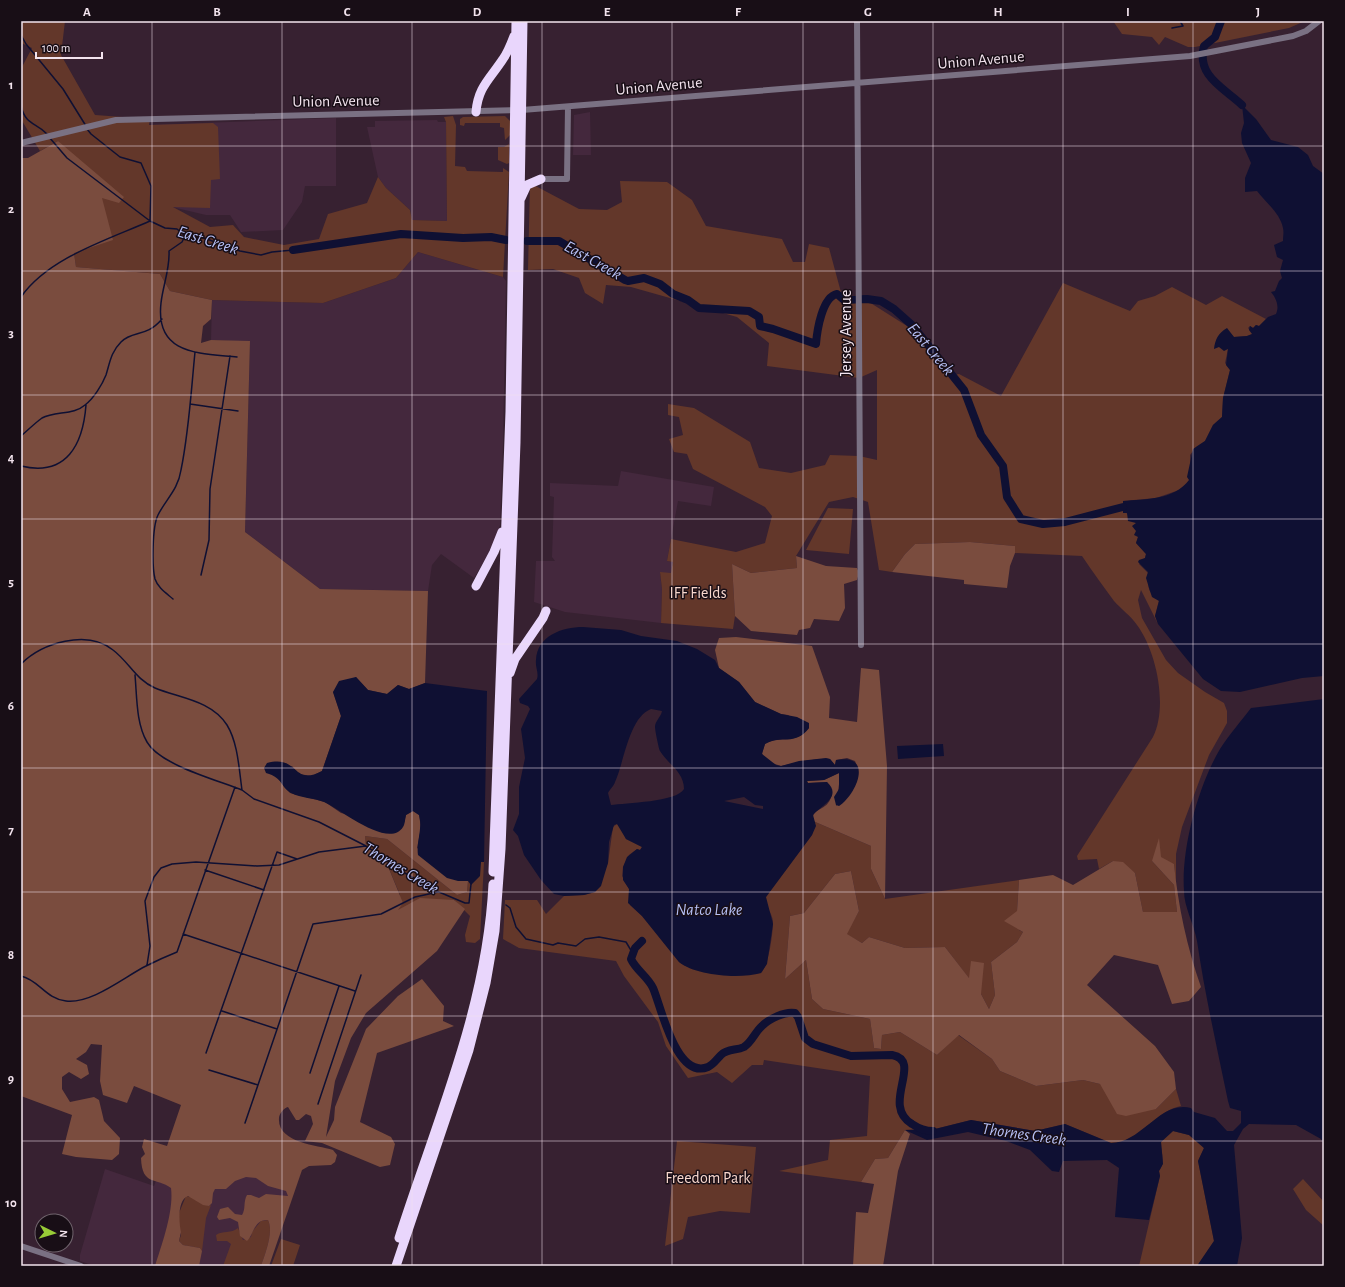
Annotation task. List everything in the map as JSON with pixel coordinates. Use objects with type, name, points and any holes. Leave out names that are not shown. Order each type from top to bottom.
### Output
[{"type":"highway","points":[[396,1266],[469,1050],[486,983],[493,948],[498,900],[516,448],[520,166],[516,21]]},
{"type":"highway","points":[[390,1266],[467,1035],[486,951],[492,891],[494,846],[510,412],[518,110],[523,21]]},
{"type":"highway","points":[[476,112],[477,98],[480,90],[503,59],[516,33]]},
{"type":"highway","points":[[520,166],[529,176],[541,179]]},
{"type":"highway","points":[[520,203],[527,185],[541,179]]},
{"type":"highway","points":[[476,586],[500,539],[505,521]]},
{"type":"highway","points":[[507,684],[515,659],[543,618],[546,611]]},
{"type":"street","name":"Jersey Avenue","points":[[857,21],[861,645]]},
{"type":"street","name":"Union Avenue","points":[[21,144],[116,120],[518,110],[1194,56],[1298,34],[1306,31],[1320,21]]},
{"type":"street","points":[[541,179],[567,179],[568,107]]},
{"type":"street","points":[[21,1246],[81,1266]]},
{"type":"shaded area","points":[[590,112],[591,155],[573,155],[574,115]]},
{"type":"shaded area","points":[[336,118],[336,186],[305,186],[302,202],[283,230],[241,232],[230,215],[206,215],[172,207],[149,125]]},
{"type":"shaded area","points":[[437,120],[438,122],[446,122],[447,221],[412,220],[410,210],[386,188],[378,177],[367,127],[375,127],[375,121]]},
{"type":"shaded area","points":[[58,141],[124,197],[119,203],[102,198],[113,240],[74,253],[76,267],[160,274],[170,291],[212,300],[211,319],[203,326],[201,343],[211,340],[250,341],[245,532],[320,589],[428,591],[425,683],[409,689],[398,685],[387,694],[368,690],[356,677],[333,692],[341,716],[322,771],[312,776],[299,774],[292,766],[276,776],[290,793],[325,802],[341,813],[403,827],[406,815],[413,811],[419,815],[421,828],[417,848],[463,880],[468,881],[467,892],[457,895],[387,839],[365,836],[366,846],[385,859],[403,903],[398,910],[420,898],[454,900],[465,909],[437,951],[366,1013],[351,1038],[335,1081],[326,1137],[334,1120],[335,1107],[366,1029],[398,996],[422,979],[444,1006],[443,1021],[454,1026],[377,1053],[360,1122],[391,1137],[395,1144],[390,1165],[380,1167],[322,1143],[305,1141],[313,1124],[311,1116],[306,1114],[299,1120],[296,1120],[288,1107],[282,1111],[279,1118],[280,1126],[284,1133],[299,1142],[333,1150],[337,1155],[335,1162],[331,1165],[309,1166],[302,1170],[269,1266],[261,1266],[267,1249],[270,1231],[268,1220],[263,1220],[257,1224],[247,1241],[240,1236],[238,1222],[230,1218],[219,1220],[217,1217],[220,1209],[228,1207],[235,1214],[242,1215],[247,1195],[259,1198],[266,1194],[288,1196],[286,1191],[268,1186],[256,1178],[246,1177],[235,1181],[226,1189],[215,1189],[212,1203],[209,1206],[203,1205],[188,1196],[184,1198],[180,1207],[181,1232],[179,1241],[183,1245],[200,1248],[202,1251],[199,1266],[155,1266],[169,1217],[171,1207],[171,1188],[151,1180],[144,1173],[141,1158],[145,1154],[142,1147],[144,1139],[167,1146],[181,1105],[134,1086],[127,1103],[103,1095],[100,1081],[102,1045],[91,1044],[86,1052],[76,1059],[87,1065],[89,1074],[81,1079],[69,1072],[62,1077],[62,1089],[70,1102],[94,1097],[99,1100],[104,1121],[120,1138],[119,1154],[112,1160],[76,1157],[62,1154],[72,1115],[21,1096],[21,158],[28,158]]},
{"type":"shaded area","points":[[418,252],[503,277],[506,281],[500,525],[496,541],[474,578],[441,554],[432,565],[428,591],[320,589],[245,532],[250,342],[211,340],[212,300],[323,303],[396,278]]},
{"type":"shaded area","points":[[621,471],[714,487],[711,506],[678,501],[667,561],[673,562],[671,573],[660,573],[662,589],[661,623],[565,612],[534,602],[536,561],[555,561],[552,557],[554,497],[550,496],[550,483],[618,486]]},
{"type":"shaded area","points":[[970,542],[1015,546],[1015,553],[1010,566],[1007,588],[964,584],[964,580],[892,572],[905,554],[915,544]]},
{"type":"shaded area","points":[[796,556],[826,566],[857,568],[859,573],[857,580],[844,584],[845,608],[839,621],[814,619],[810,628],[799,630],[797,635],[751,631],[735,616],[732,564],[751,573],[797,568]]},
{"type":"shaded area","points":[[736,637],[812,646],[830,697],[829,718],[857,722],[861,668],[879,670],[887,766],[885,899],[871,869],[871,846],[813,821],[813,817],[816,812],[828,803],[832,794],[827,782],[808,783],[807,781],[824,780],[839,773],[840,777],[836,806],[851,791],[857,781],[858,775],[855,761],[847,758],[836,760],[835,765],[830,759],[818,759],[781,766],[772,763],[763,756],[762,753],[765,744],[771,741],[799,737],[809,728],[788,715],[781,714],[755,702],[739,682],[719,668],[715,650],[719,638]]},
{"type":"shaded area","points":[[1159,838],[1161,857],[1174,864],[1184,926],[1191,957],[1201,987],[1189,1001],[1172,1004],[1158,965],[1114,955],[1087,985],[1155,1046],[1174,1072],[1176,1089],[1156,1109],[1126,1116],[1117,1114],[1100,1084],[1083,1080],[1036,1086],[1000,1071],[992,1059],[959,1035],[937,1055],[900,1032],[882,1035],[881,1049],[874,1048],[870,1019],[823,1009],[812,999],[806,960],[785,979],[790,916],[804,913],[835,874],[851,871],[859,911],[847,934],[862,943],[869,937],[905,948],[945,947],[969,978],[971,961],[984,963],[981,994],[989,1009],[995,995],[991,962],[1017,942],[1023,932],[1004,921],[1017,911],[1019,880],[1053,875],[1073,885],[1113,861],[1123,862],[1135,873],[1143,912],[1177,912],[1174,885],[1152,861]]},
{"type":"shaded area","points":[[905,1130],[910,1134],[898,1171],[883,1266],[853,1266],[856,1212],[868,1213],[874,1184],[861,1182],[875,1159],[888,1158]]},
{"type":"shaded area","points":[[225,1167],[291,1190],[264,1266],[176,1266]]},
{"type":"shaded area","points":[[105,1169],[154,1186],[157,1178],[186,1188],[159,1266],[95,1266],[80,1261],[80,1255]]},
{"type":"green space","points":[[21,21],[65,21],[61,55],[95,115],[150,119],[149,125],[213,123],[218,127],[220,179],[211,180],[210,208],[173,207],[210,227],[233,225],[244,237],[284,245],[319,239],[328,214],[367,203],[378,177],[386,188],[410,210],[412,220],[447,221],[446,122],[444,117],[453,116],[456,125],[455,166],[465,167],[467,171],[503,172],[503,168],[509,172],[503,277],[418,252],[396,278],[323,303],[212,300],[170,291],[160,274],[76,267],[58,141],[40,151],[21,119],[22,67],[32,48],[21,43]]},
{"type":"green space","points":[[1113,21],[1305,21],[1289,28],[1195,47],[1188,47],[1165,37],[1159,45],[1152,37],[1122,34]]},
{"type":"green space","points":[[505,116],[510,121],[510,135],[505,140],[504,128],[500,127],[500,123],[465,123],[464,126],[460,125],[460,119],[463,117]]},
{"type":"green space","points":[[509,144],[509,163],[507,164],[498,160],[498,147],[504,147]]},
{"type":"green space","name":"IFF Fields","points":[[620,181],[667,182],[692,200],[706,226],[782,239],[793,262],[805,262],[809,244],[829,248],[842,296],[858,295],[918,333],[954,375],[959,374],[1001,396],[1063,283],[1130,311],[1138,301],[1155,296],[1172,287],[1206,305],[1222,296],[1266,319],[1259,326],[1256,325],[1253,328],[1250,326],[1248,328],[1253,334],[1247,336],[1234,337],[1228,331],[1219,347],[1228,349],[1225,363],[1230,370],[1223,398],[1222,417],[1213,425],[1205,441],[1196,447],[1190,455],[1190,480],[1182,489],[1156,498],[1123,501],[1127,514],[1136,523],[1138,537],[1136,543],[1146,554],[1145,558],[1139,564],[1148,573],[1148,586],[1150,592],[1159,600],[1155,616],[1158,624],[1141,590],[1138,600],[1142,618],[1166,660],[1178,673],[1224,703],[1227,711],[1227,723],[1209,755],[1182,827],[1176,854],[1176,887],[1174,864],[1152,861],[1174,885],[1177,912],[1143,912],[1135,873],[1113,861],[1099,869],[1097,859],[1078,860],[1077,856],[1153,737],[1160,711],[1160,695],[1155,664],[1144,636],[1135,622],[1114,601],[1082,556],[1015,553],[1015,546],[970,542],[915,544],[905,554],[892,572],[879,570],[868,502],[853,497],[829,502],[796,556],[797,568],[751,573],[732,564],[735,616],[733,629],[661,623],[662,589],[660,572],[671,573],[673,562],[667,561],[671,539],[736,552],[765,543],[772,516],[765,507],[693,469],[687,454],[674,452],[669,439],[683,435],[679,417],[668,415],[668,404],[694,408],[750,442],[759,468],[791,473],[825,465],[830,455],[859,456],[877,460],[877,370],[859,378],[767,366],[769,343],[737,317],[631,287],[606,285],[603,304],[585,293],[579,278],[553,269],[528,270],[530,183],[579,209],[607,210],[622,202]]},
{"type":"green space","points":[[828,508],[853,509],[849,554],[806,550]]},
{"type":"green space","points":[[813,821],[871,846],[871,869],[885,899],[1019,880],[1017,911],[1019,930],[1023,932],[1017,942],[991,962],[995,995],[989,1009],[981,994],[945,947],[905,948],[869,937],[862,943],[846,934],[859,911],[851,871],[835,874],[804,913],[790,916],[785,979],[806,960],[812,999],[823,1009],[870,1019],[874,1048],[881,1049],[882,1035],[900,1032],[937,1055],[958,1035],[992,1059],[1000,1071],[1036,1086],[1083,1080],[1100,1084],[1156,1109],[1176,1089],[1181,1106],[1171,1109],[1139,1133],[1121,1142],[1111,1143],[1065,1124],[1035,1131],[971,1120],[935,1129],[905,1130],[888,1158],[875,1159],[861,1182],[779,1171],[828,1160],[830,1140],[867,1136],[870,1076],[764,1060],[763,1065],[752,1065],[732,1083],[717,1072],[688,1078],[666,1046],[658,1022],[624,976],[616,961],[519,948],[503,939],[505,900],[537,900],[546,914],[564,896],[584,895],[595,892],[608,863],[613,827],[617,824],[621,827],[626,839],[642,847],[640,850],[637,849],[629,855],[623,867],[622,876],[629,889],[630,905],[642,916],[679,962],[685,966],[753,974],[761,973],[764,969],[768,956],[773,926],[766,897],[812,835],[815,824]]},
{"type":"green space","points":[[365,836],[387,839],[457,895],[467,892],[468,881],[481,862],[484,862],[480,939],[475,943],[466,942],[465,935],[470,916],[454,900],[397,911],[400,895],[385,859],[366,846]]},
{"type":"green space","points":[[1173,1131],[1189,1135],[1204,1148],[1198,1161],[1214,1241],[1197,1266],[1139,1266],[1160,1176],[1159,1171],[1163,1157],[1161,1142]]},
{"type":"green space","name":"Freedom Park","points":[[677,1141],[756,1147],[750,1213],[720,1211],[688,1217],[683,1239],[665,1246]]},
{"type":"green space","points":[[1303,1179],[1324,1202],[1324,1226],[1306,1210],[1293,1189]]},
{"type":"green space","points":[[186,1196],[209,1206],[211,1205],[206,1218],[202,1251],[200,1248],[183,1245],[179,1241],[181,1235],[179,1213]]},
{"type":"green space","points":[[268,1220],[270,1231],[267,1249],[261,1266],[223,1266],[231,1244],[227,1241],[217,1241],[216,1235],[233,1231],[238,1228],[243,1240],[251,1237],[252,1232],[261,1221]]},
{"type":"green space","points":[[281,1239],[300,1245],[293,1266],[271,1266]]},
{"type":"water","points":[[1242,105],[1256,119],[1271,140],[1298,147],[1308,155],[1313,166],[1324,174],[1324,676],[1302,678],[1240,692],[1221,691],[1203,679],[1158,624],[1155,616],[1159,601],[1152,597],[1146,578],[1148,572],[1138,562],[1139,560],[1145,558],[1146,554],[1136,543],[1138,537],[1134,535],[1136,531],[1132,526],[1136,523],[1128,521],[1127,513],[1123,513],[1123,501],[1150,499],[1168,495],[1183,487],[1189,480],[1187,477],[1193,449],[1205,441],[1213,425],[1222,417],[1223,398],[1230,370],[1226,365],[1228,349],[1224,351],[1219,347],[1214,349],[1218,337],[1221,332],[1227,328],[1234,337],[1252,334],[1249,330],[1250,326],[1253,328],[1256,325],[1259,326],[1268,317],[1276,314],[1277,311],[1276,302],[1271,292],[1275,291],[1279,281],[1282,278],[1280,271],[1283,260],[1277,257],[1274,245],[1283,241],[1283,228],[1276,213],[1257,191],[1245,192],[1245,178],[1251,163],[1242,143],[1241,133],[1244,123]]},
{"type":"water","name":"Natco Lake","points":[[575,627],[621,630],[641,636],[677,641],[697,649],[715,660],[719,668],[739,682],[755,702],[781,714],[797,717],[809,723],[809,728],[804,734],[798,737],[793,739],[771,741],[765,744],[762,754],[776,765],[781,766],[799,761],[826,758],[830,759],[835,765],[836,760],[848,759],[855,763],[858,768],[856,784],[846,800],[839,806],[836,805],[834,797],[839,789],[839,773],[824,780],[807,781],[808,783],[827,782],[833,792],[829,801],[813,815],[816,826],[812,835],[766,897],[773,924],[767,964],[761,973],[742,976],[718,975],[687,967],[679,962],[642,916],[628,903],[629,889],[623,880],[623,867],[627,857],[637,849],[640,850],[642,847],[626,839],[617,824],[614,825],[609,842],[608,863],[601,886],[595,892],[584,895],[564,896],[554,894],[541,880],[524,855],[518,836],[513,830],[519,814],[519,787],[525,758],[521,729],[530,709],[528,706],[520,703],[519,699],[537,679],[538,674],[536,660],[537,652],[541,645],[552,634]],"holes":[[[651,709],[662,711],[655,727],[659,750],[679,773],[684,789],[672,797],[611,805],[608,793],[618,774],[632,731],[637,721]],[[744,797],[755,805],[763,806],[763,809],[724,801]]]},
{"type":"water","points":[[356,677],[368,690],[387,694],[398,685],[409,689],[425,683],[487,691],[484,862],[481,862],[480,876],[471,885],[468,881],[458,881],[447,878],[418,855],[420,820],[419,815],[413,811],[406,815],[403,827],[396,833],[387,834],[376,831],[352,819],[324,802],[291,793],[276,777],[266,773],[264,768],[267,763],[277,761],[291,766],[305,775],[312,775],[322,771],[341,716],[333,692],[339,681]]},
{"type":"water","points":[[1324,699],[1324,1146],[1321,1139],[1296,1125],[1249,1124],[1243,1129],[1234,1145],[1242,1238],[1237,1266],[1197,1266],[1214,1241],[1198,1161],[1204,1148],[1189,1135],[1173,1131],[1161,1142],[1163,1164],[1159,1171],[1160,1176],[1149,1220],[1115,1217],[1119,1168],[1107,1160],[1063,1161],[1059,1172],[1052,1171],[1030,1150],[1006,1141],[968,1132],[927,1140],[905,1130],[935,1129],[971,1120],[1035,1131],[1065,1124],[1111,1143],[1122,1141],[1132,1136],[1160,1116],[1170,1110],[1180,1107],[1191,1108],[1194,1112],[1215,1118],[1227,1131],[1233,1131],[1241,1123],[1241,1111],[1230,1108],[1228,1101],[1207,1001],[1197,941],[1184,897],[1185,856],[1188,837],[1198,799],[1212,764],[1231,733],[1251,708]]},
{"type":"water","points":[[943,744],[944,756],[898,759],[897,746]]},
{"type":"waterway","points":[[1172,28],[1183,26],[1180,21]]},
{"type":"waterway","points":[[1221,21],[1215,37],[1204,46],[1204,65],[1213,80],[1242,105]]},
{"type":"waterway","name":"East Creek","points":[[21,35],[26,44],[63,89],[86,126]]},
{"type":"waterway","points":[[21,106],[26,117],[47,134]]},
{"type":"waterway","name":"East Creek","points":[[87,129],[91,134],[120,157],[141,163],[151,186],[150,221],[165,228],[177,229],[185,236],[204,238],[240,251],[261,255],[272,252],[293,250]]},
{"type":"waterway","points":[[21,297],[46,271],[62,261],[97,243],[150,221],[67,158],[49,137]]},
{"type":"waterway","name":"East Creek","points":[[293,250],[401,234],[463,238],[491,237],[506,240]]},
{"type":"waterway","points":[[185,236],[182,242],[169,251],[161,303],[161,320],[165,333],[172,342],[182,348],[195,352],[237,357]]},
{"type":"waterway","name":"East Creek","points":[[527,241],[559,241],[625,280],[628,281],[644,278],[660,284],[673,294],[688,300],[699,308],[749,311],[759,317],[760,326],[816,344],[821,315],[832,296],[837,294],[844,300],[867,299],[881,301],[894,309],[912,325],[964,390],[981,435],[1003,466],[1007,497],[1021,519],[1043,524],[1065,522],[1123,507]]},
{"type":"waterway","points":[[21,436],[42,418],[53,414],[70,412],[85,405],[92,399],[100,387],[106,375],[113,353],[121,342],[130,336],[151,329],[162,319]]},
{"type":"waterway","points":[[173,599],[160,588],[155,579],[153,557],[154,537],[158,515],[175,489],[184,455],[195,352]]},
{"type":"waterway","points":[[201,575],[209,540],[210,489],[230,356]]},
{"type":"waterway","points":[[190,404],[238,411]]},
{"type":"waterway","points":[[21,466],[37,468],[50,467],[61,462],[70,454],[81,433],[86,405]]},
{"type":"waterway","name":"Thornes Creek","points":[[21,664],[41,650],[65,641],[91,640],[102,644],[119,655],[148,685],[204,705],[220,717],[227,725],[234,740],[238,756],[242,790],[254,799],[319,822],[366,846],[403,872],[439,892],[465,903],[469,903],[471,884]]},
{"type":"waterway","name":"Thornes Creek","points":[[135,675],[139,718],[143,735],[154,750],[176,765],[242,790]]},
{"type":"waterway","points":[[21,976],[33,981],[59,1000],[76,1001],[108,989],[146,966],[177,952],[235,787]]},
{"type":"waterway","points":[[147,965],[150,946],[145,901],[154,877],[161,868],[172,864],[196,862],[257,866],[279,865],[319,852],[366,846]]},
{"type":"waterway","points":[[206,1053],[277,852],[297,859]]},
{"type":"waterway","points":[[205,870],[264,890]]},
{"type":"waterway","points":[[245,1123],[313,924],[381,914],[415,897],[438,892]]},
{"type":"waterway","name":"Thornes Creek","points":[[506,905],[510,908],[516,927],[526,939],[553,945],[558,943],[576,946],[585,939],[599,937],[626,942],[632,952]]},
{"type":"waterway","points":[[183,934],[355,991]]},
{"type":"waterway","name":"Thornes Creek","points":[[642,941],[635,948],[631,959],[653,988],[665,1024],[679,1052],[687,1063],[697,1068],[708,1067],[729,1050],[741,1048],[747,1045],[765,1023],[782,1014],[795,1013],[798,1017],[805,1038],[813,1044],[851,1056],[892,1055],[901,1059],[904,1066],[900,1095],[900,1106],[903,1116],[917,1127],[933,1131]]},
{"type":"waterway","points":[[318,1104],[361,975]]},
{"type":"waterway","points":[[310,1073],[339,986]]},
{"type":"waterway","points":[[222,1011],[277,1029]]},
{"type":"waterway","points":[[209,1070],[258,1085]]}]
